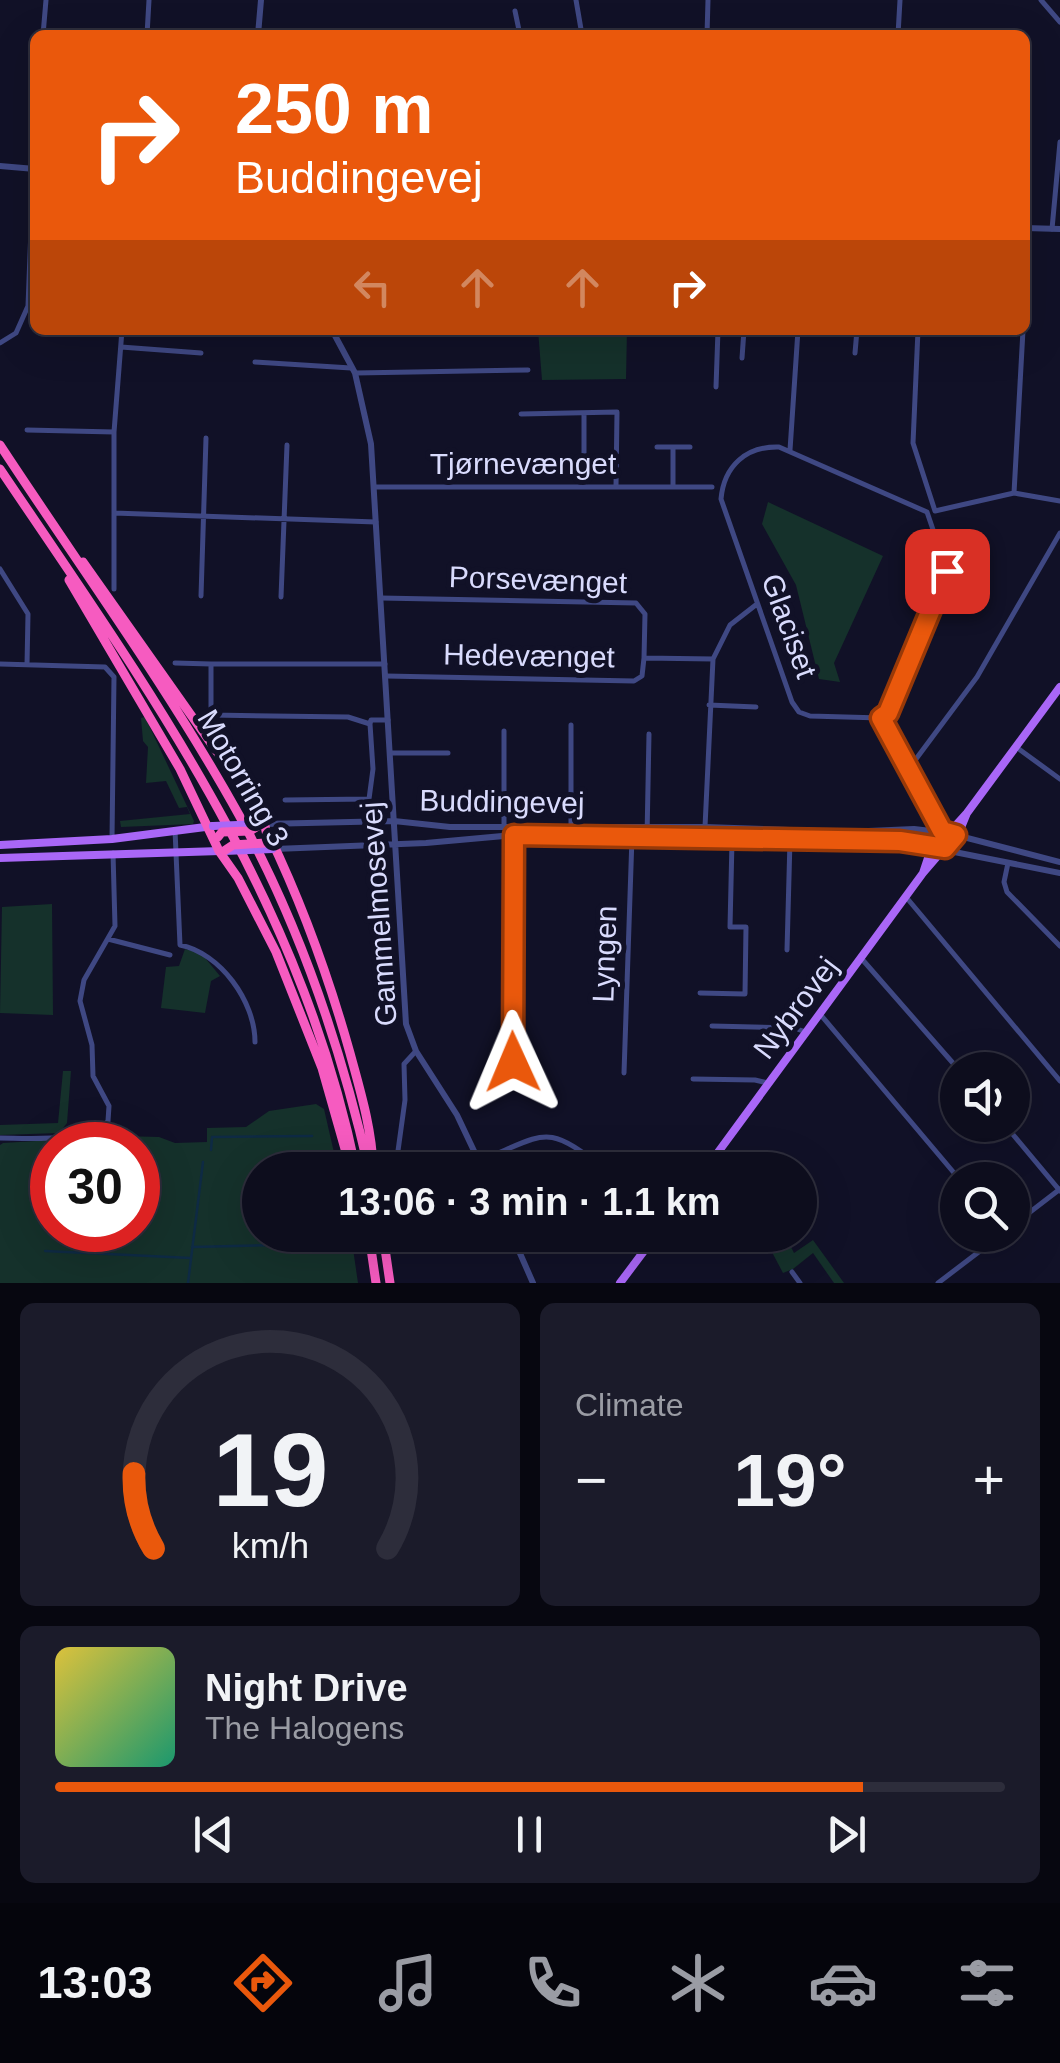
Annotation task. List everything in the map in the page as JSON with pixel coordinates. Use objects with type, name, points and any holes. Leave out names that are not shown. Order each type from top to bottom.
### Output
[{"type":"highway","name":"Motorring 3","points":[[0,445],[193,737],[240,816],[279,895],[334,1038],[366,1152]]},
{"type":"highway","name":"Motorring 3","points":[[0,469],[172,727],[246,856],[318,1028],[349,1152]]},
{"type":"highway","points":[[50,521],[94,575],[268,837],[307,919],[334,996],[363,1101],[369,1152]]},
{"type":"highway","points":[[53,548],[77,598],[180,769],[255,908],[301,1010],[348,1152]]},
{"type":"highway","points":[[221,851],[218,837],[222,832],[250,830],[268,837]]},
{"type":"highway","points":[[221,851],[235,845],[265,843],[268,837]]},
{"type":"highway","points":[[371,1252],[376,1283]]},
{"type":"highway","points":[[385,1252],[390,1283]]},
{"type":"main road","name":"Nybrovej","points":[[718,1152],[906,897],[923,873],[924,862],[941,847],[1060,687]]},
{"type":"main road","name":"Buddingevej","points":[[0,845],[112,839],[210,827],[268,837]]},
{"type":"main road","points":[[0,858],[221,851]]},
{"type":"main road","points":[[620,1283],[643,1252]]},
{"type":"street","points":[[43,30],[46,0]]},
{"type":"street","points":[[147,30],[150,0]]},
{"type":"street","points":[[258,30],[261,0]]},
{"type":"street","points":[[576,0],[581,30]]},
{"type":"street","points":[[707,30],[708,0]]},
{"type":"street","points":[[898,30],[900,0]]},
{"type":"street","points":[[1041,0],[1060,22]]},
{"type":"street","points":[[515,11],[519,30]]},
{"type":"street","points":[[1030,228],[1056,229],[1060,142]]},
{"type":"street","points":[[0,166],[30,169]]},
{"type":"street","points":[[0,342],[16,332],[28,306],[30,251]]},
{"type":"street","points":[[114,589],[114,432],[122,335]]},
{"type":"street","name":"Gammelmosevej","points":[[335,335],[354,370],[366,416],[374,487],[403,1008],[416,1051],[404,1064],[405,1100],[398,1152]]},
{"type":"street","points":[[716,387],[718,335]]},
{"type":"street","points":[[742,358],[744,335]]},
{"type":"street","points":[[798,335],[790,450],[931,512],[1014,494],[1060,501]]},
{"type":"street","points":[[855,353],[857,335]]},
{"type":"street","points":[[918,335],[913,443],[947,571],[888,713],[881,718],[949,833]]},
{"type":"street","points":[[1014,494],[1022,335]]},
{"type":"street","points":[[121,347],[201,353]]},
{"type":"street","points":[[254,362],[354,370],[528,370]]},
{"type":"street","points":[[584,412],[584,486]]},
{"type":"street","points":[[521,414],[617,412],[616,486]]},
{"type":"street","points":[[27,430],[114,432]]},
{"type":"street","points":[[201,596],[206,438]]},
{"type":"street","points":[[281,597],[287,445]]},
{"type":"street","name":"Tjørnevænget","points":[[657,447],[690,447]]},
{"type":"street","points":[[673,447],[674,486]]},
{"type":"street","name":"Glaciset","points":[[790,450],[768,447],[747,453],[731,467],[722,487],[723,512],[796,710],[810,716],[881,718]]},
{"type":"street","name":"Tjørnevænget","points":[[374,487],[712,487]]},
{"type":"street","points":[[114,513],[376,522]]},
{"type":"street","points":[[907,766],[977,677],[1060,533]]},
{"type":"street","points":[[2,573],[28,614],[27,665]]},
{"type":"street","points":[[105,575],[114,575]]},
{"type":"street","name":"Porsevænget","points":[[381,598],[636,604],[645,614],[644,658]]},
{"type":"street","points":[[705,826],[713,658],[730,625],[757,604]]},
{"type":"street","name":"Hedevænget","points":[[386,676],[634,681],[642,676],[644,658],[713,658]]},
{"type":"street","points":[[175,662],[385,664]]},
{"type":"street","points":[[0,664],[105,667],[113,674],[112,839]]},
{"type":"street","points":[[212,664],[211,715],[348,717],[370,724],[371,720],[388,720]]},
{"type":"street","points":[[709,705],[756,707]]},
{"type":"street","name":"Gammelmosevej","points":[[285,800],[369,799],[373,769],[370,724]]},
{"type":"street","points":[[571,725],[571,831]]},
{"type":"street","points":[[504,731],[504,824]]},
{"type":"street","points":[[648,837],[649,734]]},
{"type":"street","points":[[1016,747],[1060,779]]},
{"type":"street","points":[[390,752],[448,753]]},
{"type":"street","name":"Buddingevej","points":[[268,837],[394,821],[450,826],[504,824],[632,837],[732,841],[900,841],[1060,873]]},
{"type":"street","name":"Buddingevej","points":[[268,837],[426,843],[571,831],[705,826],[949,833],[1060,862]]},
{"type":"street","points":[[175,830],[180,945],[204,952],[232,982],[252,1015],[255,1042]]},
{"type":"street","points":[[513,1076],[514,835]]},
{"type":"street","name":"Lyngen","points":[[624,1073],[632,837]]},
{"type":"street","points":[[787,950],[790,840]]},
{"type":"street","points":[[700,993],[745,994],[746,927],[730,927],[732,841]]},
{"type":"street","points":[[0,1138],[54,1138],[101,1129],[108,1121],[110,1106],[94,1076],[92,1046],[80,1001],[84,980],[108,940],[116,915],[113,853]]},
{"type":"street","points":[[1008,864],[1004,882],[1007,892],[1060,946]]},
{"type":"street","points":[[906,897],[1060,1081]]},
{"type":"street","points":[[108,940],[170,954]]},
{"type":"street","points":[[861,958],[943,1052]]},
{"type":"street","points":[[820,1014],[945,1162]]},
{"type":"street","points":[[712,1026],[794,1028],[806,1032]]},
{"type":"street","points":[[416,1051],[457,1114],[475,1152]]},
{"type":"street","points":[[693,1079],[756,1080],[768,1084]]},
{"type":"street","points":[[503,1152],[548,1135],[564,1139],[582,1152]]},
{"type":"street","points":[[1019,1142],[1060,1190],[1030,1212]]},
{"type":"street","points":[[519,1252],[533,1283]]},
{"type":"street","points":[[938,1283],[979,1252]]},
{"type":"street","points":[[792,1272],[800,1283]]},
{"type":"green space","points":[[538,335],[627,335],[626,379],[542,380]]},
{"type":"green space","points":[[768,502],[883,556],[834,663],[840,682],[819,679],[796,585],[762,524]]},
{"type":"green space","points":[[145,717],[194,821],[193,824],[121,827],[120,821],[190,814],[187,807],[179,808],[166,781],[146,783],[148,747],[143,741],[141,718]]},
{"type":"green space","points":[[52,904],[53,1015],[0,1013],[2,907]]},
{"type":"green space","points":[[185,949],[201,953],[220,976],[211,981],[205,1013],[161,1008],[166,967],[179,966]]},
{"type":"green space","points":[[63,1071],[71,1071],[67,1122],[58,1122]]},
{"type":"green space","points":[[316,1104],[324,1109],[334,1152],[242,1152],[242,1252],[353,1252],[358,1283],[0,1283],[3,1143],[30,1141],[30,1252],[160,1252],[160,1137],[175,1143],[207,1142],[207,1128],[246,1127],[269,1111]]},
{"type":"green space","points":[[30,1124],[30,1134],[0,1135],[0,1125]]},
{"type":"green space","points":[[817,1246],[844,1283],[834,1283],[813,1253],[783,1273],[773,1254],[817,1252]]},
{"type":"waterway","points":[[211,1150],[212,1137],[312,1136]]},
{"type":"waterway","points":[[188,1283],[203,1162]]},
{"type":"waterway","points":[[192,1247],[242,1246]]},
{"type":"waterway","points":[[66,1252],[191,1258]]},
{"type":"route","points":[[513,1062],[514,835],[900,841],[945,848],[956,835],[942,831],[881,718],[888,713],[947,571]]}]
